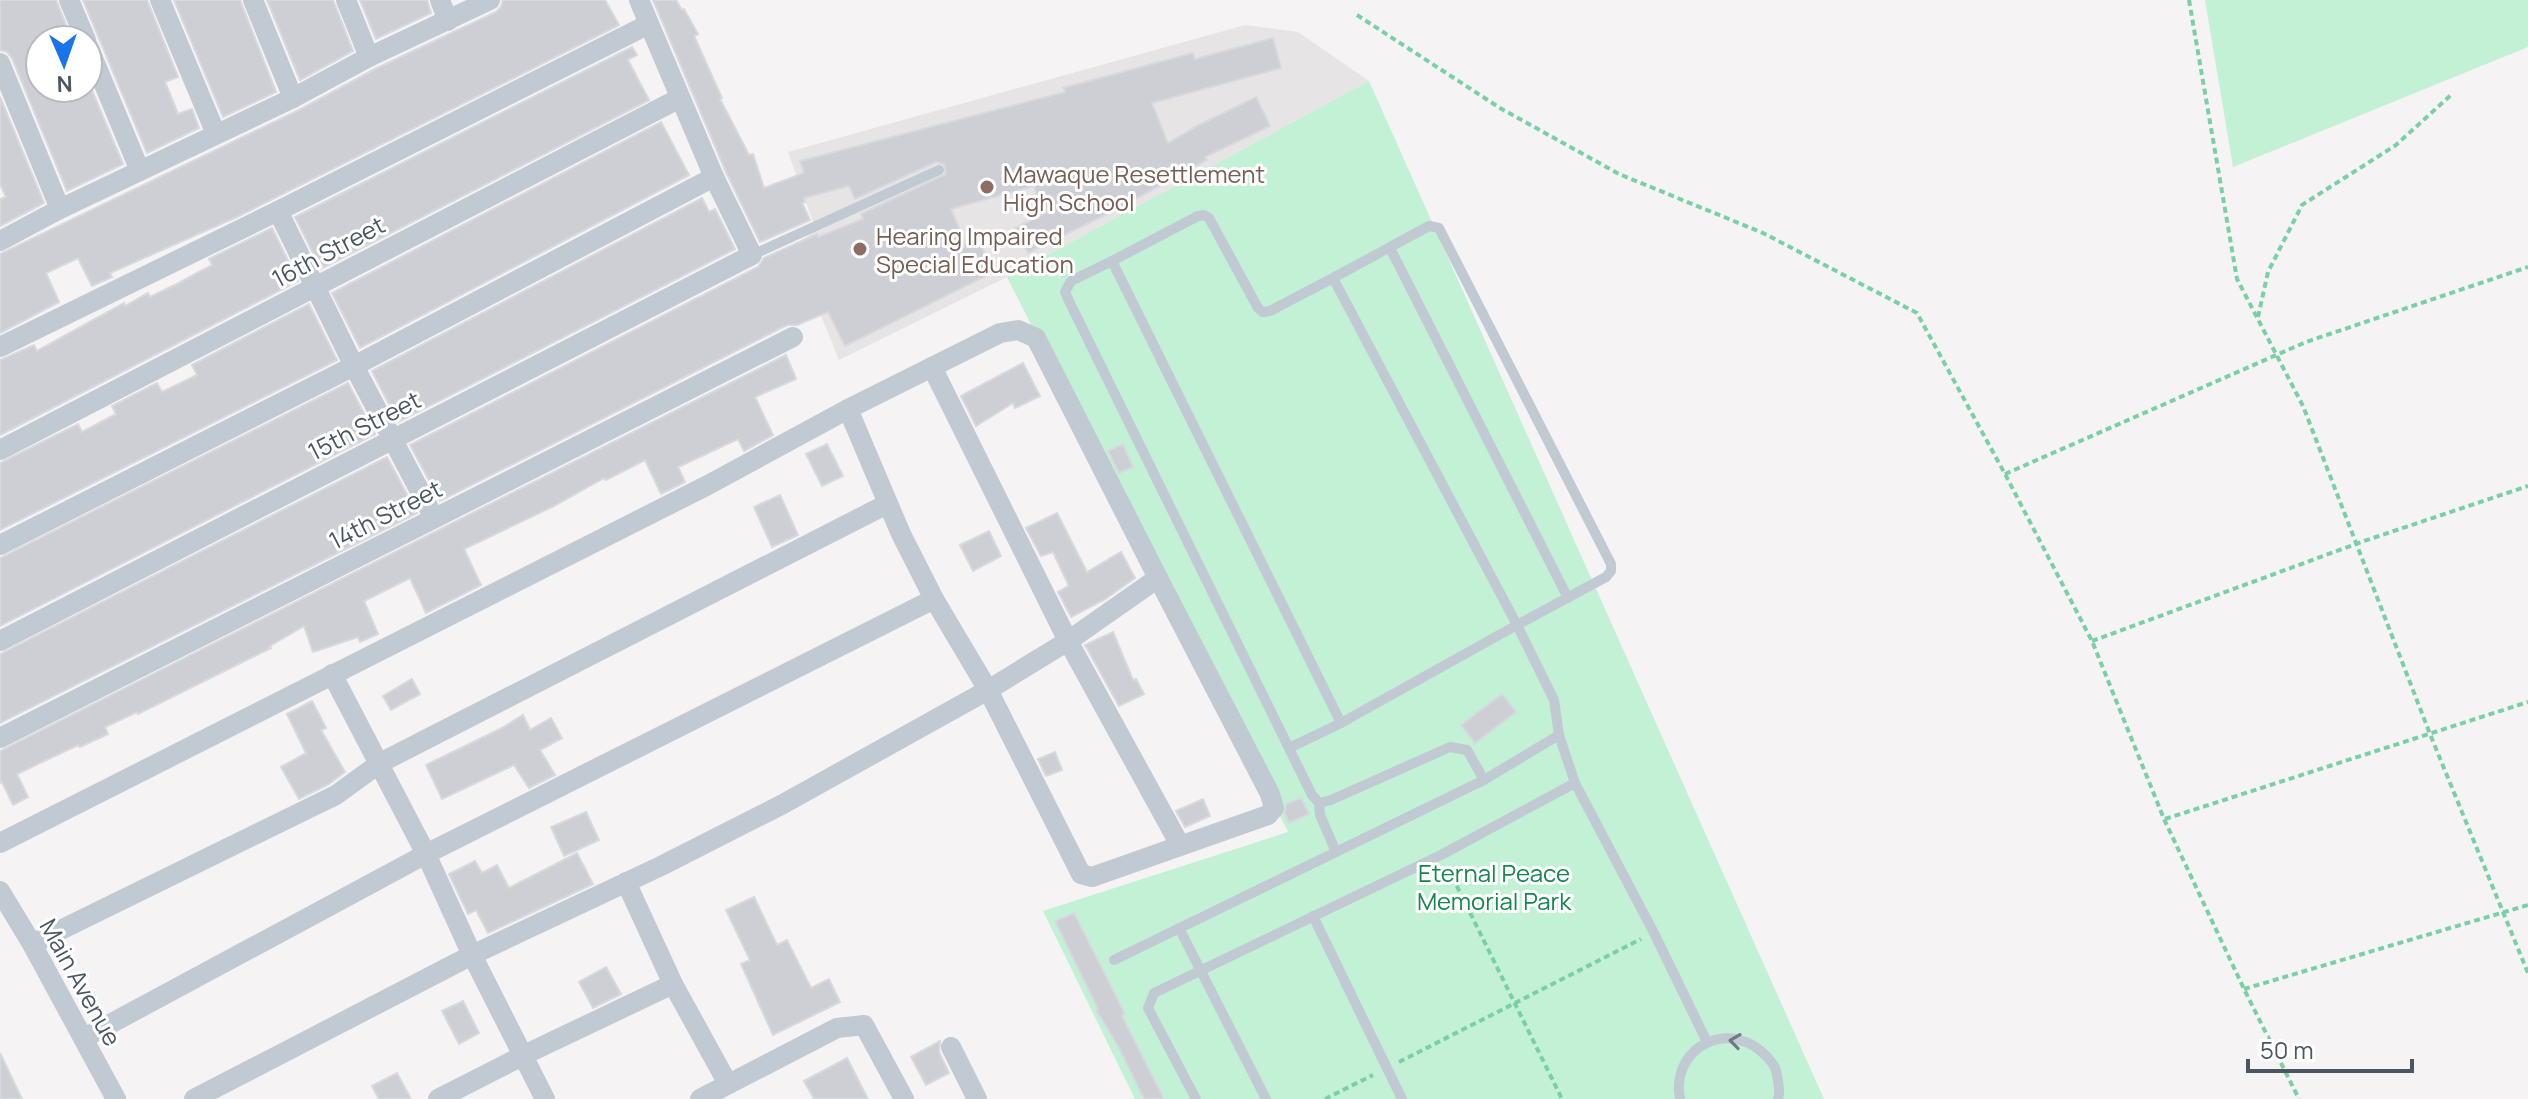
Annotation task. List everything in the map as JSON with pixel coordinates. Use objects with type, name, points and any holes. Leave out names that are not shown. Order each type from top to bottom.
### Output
[{"type":"street","points":[[69,0],[79,24]]},
{"type":"street","points":[[160,0],[216,134]]},
{"type":"street","points":[[253,0],[293,98]]},
{"type":"street","points":[[346,0],[369,57]]},
{"type":"street","points":[[440,0],[448,21]]},
{"type":"street","points":[[0,241],[490,0]]},
{"type":"street","points":[[639,0],[714,177],[752,255]]},
{"type":"street","points":[[0,347],[649,24]]},
{"type":"street","points":[[0,63],[60,209]]},
{"type":"street","points":[[104,84],[140,171]]},
{"type":"street","name":"16th Street","points":[[0,450],[680,98]]},
{"type":"street","points":[[0,545],[354,366],[714,177]]},
{"type":"street","points":[[278,211],[354,366],[434,518]]},
{"type":"street","name":"15th Street","points":[[0,641],[752,255]]},
{"type":"street","points":[[0,843],[708,485],[848,409],[1000,333],[1018,330],[1036,338],[1270,794],[1274,808],[1268,815],[1092,877],[1081,874],[988,690],[934,599],[887,504],[848,409]]},
{"type":"street","name":"14th Street","points":[[0,738],[793,337]]},
{"type":"street","points":[[932,367],[1068,641],[1180,845]]},
{"type":"street","points":[[32,944],[336,795],[380,763],[887,504]]},
{"type":"street","points":[[194,1099],[472,955],[783,804],[988,690],[1068,641],[1158,578]]},
{"type":"street","points":[[84,1038],[426,854],[934,599]]},
{"type":"street","points":[[332,674],[426,854],[472,955],[545,1099]]},
{"type":"street","points":[[626,882],[673,984],[728,1084]]},
{"type":"street","name":"Main Avenue","points":[[0,891],[116,1099]]},
{"type":"street","points":[[438,1099],[673,984]]},
{"type":"street","points":[[700,1099],[837,1028],[864,1025],[904,1099]]},
{"type":"street","points":[[951,1047],[977,1099]]},
{"type":"lane","points":[[752,255],[939,170]]},
{"type":"lane","points":[[1289,748],[1341,723],[1606,577],[1611,571],[1604,550],[1439,228],[1429,226],[1270,311],[1263,312],[1258,308],[1209,218],[1204,215],[1071,281],[1065,292],[1312,795],[1319,803],[1320,815],[1336,852]]},
{"type":"lane","points":[[1390,248],[1568,598]]},
{"type":"lane","points":[[1112,261],[1341,723]]},
{"type":"lane","points":[[1333,278],[1554,700],[1559,735],[1575,783],[1707,1042]]},
{"type":"lane","points":[[1114,960],[1484,780],[1559,735]]},
{"type":"lane","points":[[1319,803],[1450,747],[1467,750],[1484,780]]},
{"type":"lane","points":[[1196,1099],[1148,1008],[1154,993],[1441,855],[1575,783]]},
{"type":"lane","points":[[1313,916],[1402,1099]]},
{"type":"lane","points":[[1179,928],[1266,1099]]},
{"type":"lane","points":[[1680,1099],[1677,1084],[1686,1059],[1707,1042],[1733,1037],[1758,1046],[1776,1067],[1778,1099]]},
{"type":"path","points":[[2189,0],[2237,279],[2303,406],[2430,734],[2528,973]]},
{"type":"path","points":[[1357,15],[1500,108],[1619,174],[1763,233],[1917,313],[2092,641],[2164,819],[2299,1099]]},
{"type":"path","points":[[2258,320],[2268,272],[2302,205],[2396,145],[2452,94]]},
{"type":"path","points":[[2005,474],[2306,342],[2528,267]]},
{"type":"path","points":[[2092,641],[2356,544],[2528,486]]},
{"type":"path","points":[[2164,819],[2528,702]]},
{"type":"path","points":[[1441,855],[1562,1099]]},
{"type":"path","points":[[2244,989],[2528,905]]},
{"type":"path","points":[[1325,1099],[1654,933]]},
{"type":"shaded area","name":"Mawaque Resettlement High School","points":[[1245,25],[1298,32],[1369,81],[1007,277],[839,360],[793,246],[816,230],[788,152]]},
{"type":"green space","points":[[2205,0],[2528,0],[2528,47],[2233,167]]},
{"type":"green space","name":"Eternal Peace Memorial Park","points":[[1369,81],[1824,1099],[1135,1099],[1043,911],[1288,832],[1007,277]]},
{"type":"building","points":[[0,0],[56,0],[66,24],[24,24],[24,87],[12,58],[0,50]]},
{"type":"building","points":[[83,0],[147,0],[178,77],[165,82],[178,114],[192,109],[199,128],[147,153],[104,50],[104,24],[93,24]]},
{"type":"building","points":[[174,0],[240,0],[276,92],[223,117]]},
{"type":"building","points":[[267,0],[333,0],[353,51],[300,80]]},
{"type":"building","points":[[360,0],[427,0],[431,13],[376,39]]},
{"type":"building","points":[[503,0],[605,0],[619,25],[239,216],[110,273],[112,277],[92,286],[78,258],[46,273],[59,302],[0,333],[0,254],[496,12]]},
{"type":"building","name":"Mawaque Resettlement High School","points":[[653,0],[676,0],[684,9],[698,34],[694,36],[720,99],[749,155],[753,154],[764,188],[804,173],[800,161],[1065,92],[1063,88],[1193,53],[1195,59],[1273,38],[1281,68],[1152,103],[1168,143],[1256,97],[1270,126],[1205,157],[1207,160],[1119,208],[1028,253],[1015,228],[1042,215],[1034,186],[951,209],[966,245],[978,240],[994,272],[845,346],[828,312],[797,325],[787,325],[440,501],[410,445],[758,267],[764,258],[817,234],[818,237],[863,219],[861,214],[946,174],[944,164],[936,162],[855,199],[849,186],[804,198],[805,202],[802,203],[810,220],[760,242],[726,172]]},
{"type":"building","points":[[632,47],[637,55],[628,60],[649,100],[321,269],[295,217]]},
{"type":"building","points":[[0,97],[44,203],[0,226],[0,199],[6,197],[0,184]]},
{"type":"building","points":[[31,104],[98,104],[123,164],[67,191]]},
{"type":"building","points":[[661,122],[689,175],[360,348],[332,293]]},
{"type":"building","points":[[702,198],[709,212],[715,209],[735,249],[398,422],[372,371]]},
{"type":"building","points":[[272,228],[298,281],[0,435],[0,360],[34,345],[37,351],[124,303],[125,306],[148,293],[150,297],[177,284],[212,265],[209,259]]},
{"type":"building","points":[[309,304],[337,360],[0,530],[0,463],[78,424],[82,432],[116,414],[112,406],[157,383],[162,392],[197,375],[192,365]]},
{"type":"building","points":[[786,355],[796,379],[755,397],[773,435],[744,451],[738,439],[678,467],[685,482],[661,494],[645,460],[606,480],[604,478],[464,549],[481,585],[426,613],[410,578],[364,601],[378,634],[360,642],[358,637],[313,652],[304,626],[271,648],[138,714],[105,727],[108,734],[17,774],[28,797],[13,805],[0,783],[0,751]]},
{"type":"building","points":[[1023,363],[1040,396],[1015,408],[1013,403],[976,426],[961,396]]},
{"type":"building","points":[[348,383],[375,434],[0,626],[0,558]]},
{"type":"building","points":[[827,444],[843,476],[822,486],[806,454]]},
{"type":"building","points":[[1123,444],[1133,467],[1119,473],[1108,451]]},
{"type":"building","points":[[387,457],[417,513],[0,723],[0,654]]},
{"type":"building","points":[[780,495],[798,535],[772,547],[754,507]]},
{"type":"building","points":[[1057,513],[1087,572],[1121,552],[1135,578],[1104,600],[1071,617],[1058,592],[1069,586],[1053,552],[1041,556],[1026,528]]},
{"type":"building","points":[[989,531],[1001,556],[973,571],[960,545]]},
{"type":"building","points":[[1113,632],[1133,680],[1136,679],[1144,694],[1119,706],[1085,645]]},
{"type":"building","points":[[412,679],[420,694],[391,710],[383,696]]},
{"type":"building","points":[[1502,694],[1516,712],[1475,743],[1461,725]]},
{"type":"building","points":[[312,701],[326,728],[321,730],[345,772],[299,799],[281,767],[306,753],[287,714]]},
{"type":"building","points":[[523,715],[530,730],[551,718],[562,738],[540,750],[555,775],[529,788],[514,765],[442,799],[426,765]]},
{"type":"building","points":[[1055,752],[1062,770],[1046,776],[1038,759]]},
{"type":"building","points":[[1301,798],[1309,814],[1289,823],[1285,814],[1286,804]]},
{"type":"building","points":[[1203,799],[1210,816],[1185,827],[1176,811]]},
{"type":"building","points":[[586,812],[599,840],[564,856],[551,827]]},
{"type":"building","points":[[577,853],[593,884],[488,933],[476,910],[468,914],[449,874],[475,861],[482,873],[497,865],[509,888]]},
{"type":"building","points":[[754,897],[777,945],[787,940],[811,988],[829,979],[840,1002],[773,1035],[741,964],[750,960],[726,910]]},
{"type":"building","points":[[1074,913],[1164,1099],[1144,1099],[1096,1010],[1055,921]]},
{"type":"building","points":[[606,967],[621,994],[593,1008],[579,982]]},
{"type":"building","points":[[463,1001],[479,1033],[459,1044],[442,1011]]},
{"type":"building","points":[[940,1041],[939,1052],[949,1073],[926,1085],[911,1057]]},
{"type":"building","points":[[0,1053],[22,1099],[0,1099]]},
{"type":"building","points":[[847,1058],[868,1099],[814,1099],[804,1081]]},
{"type":"building","points":[[397,1073],[411,1099],[379,1099],[372,1086]]},
{"type":"place","name":"Mawaque Resettlement High School","points":[[987,187]]},
{"type":"place","name":"Hearing Impaired Special Education","points":[[860,249]]}]
